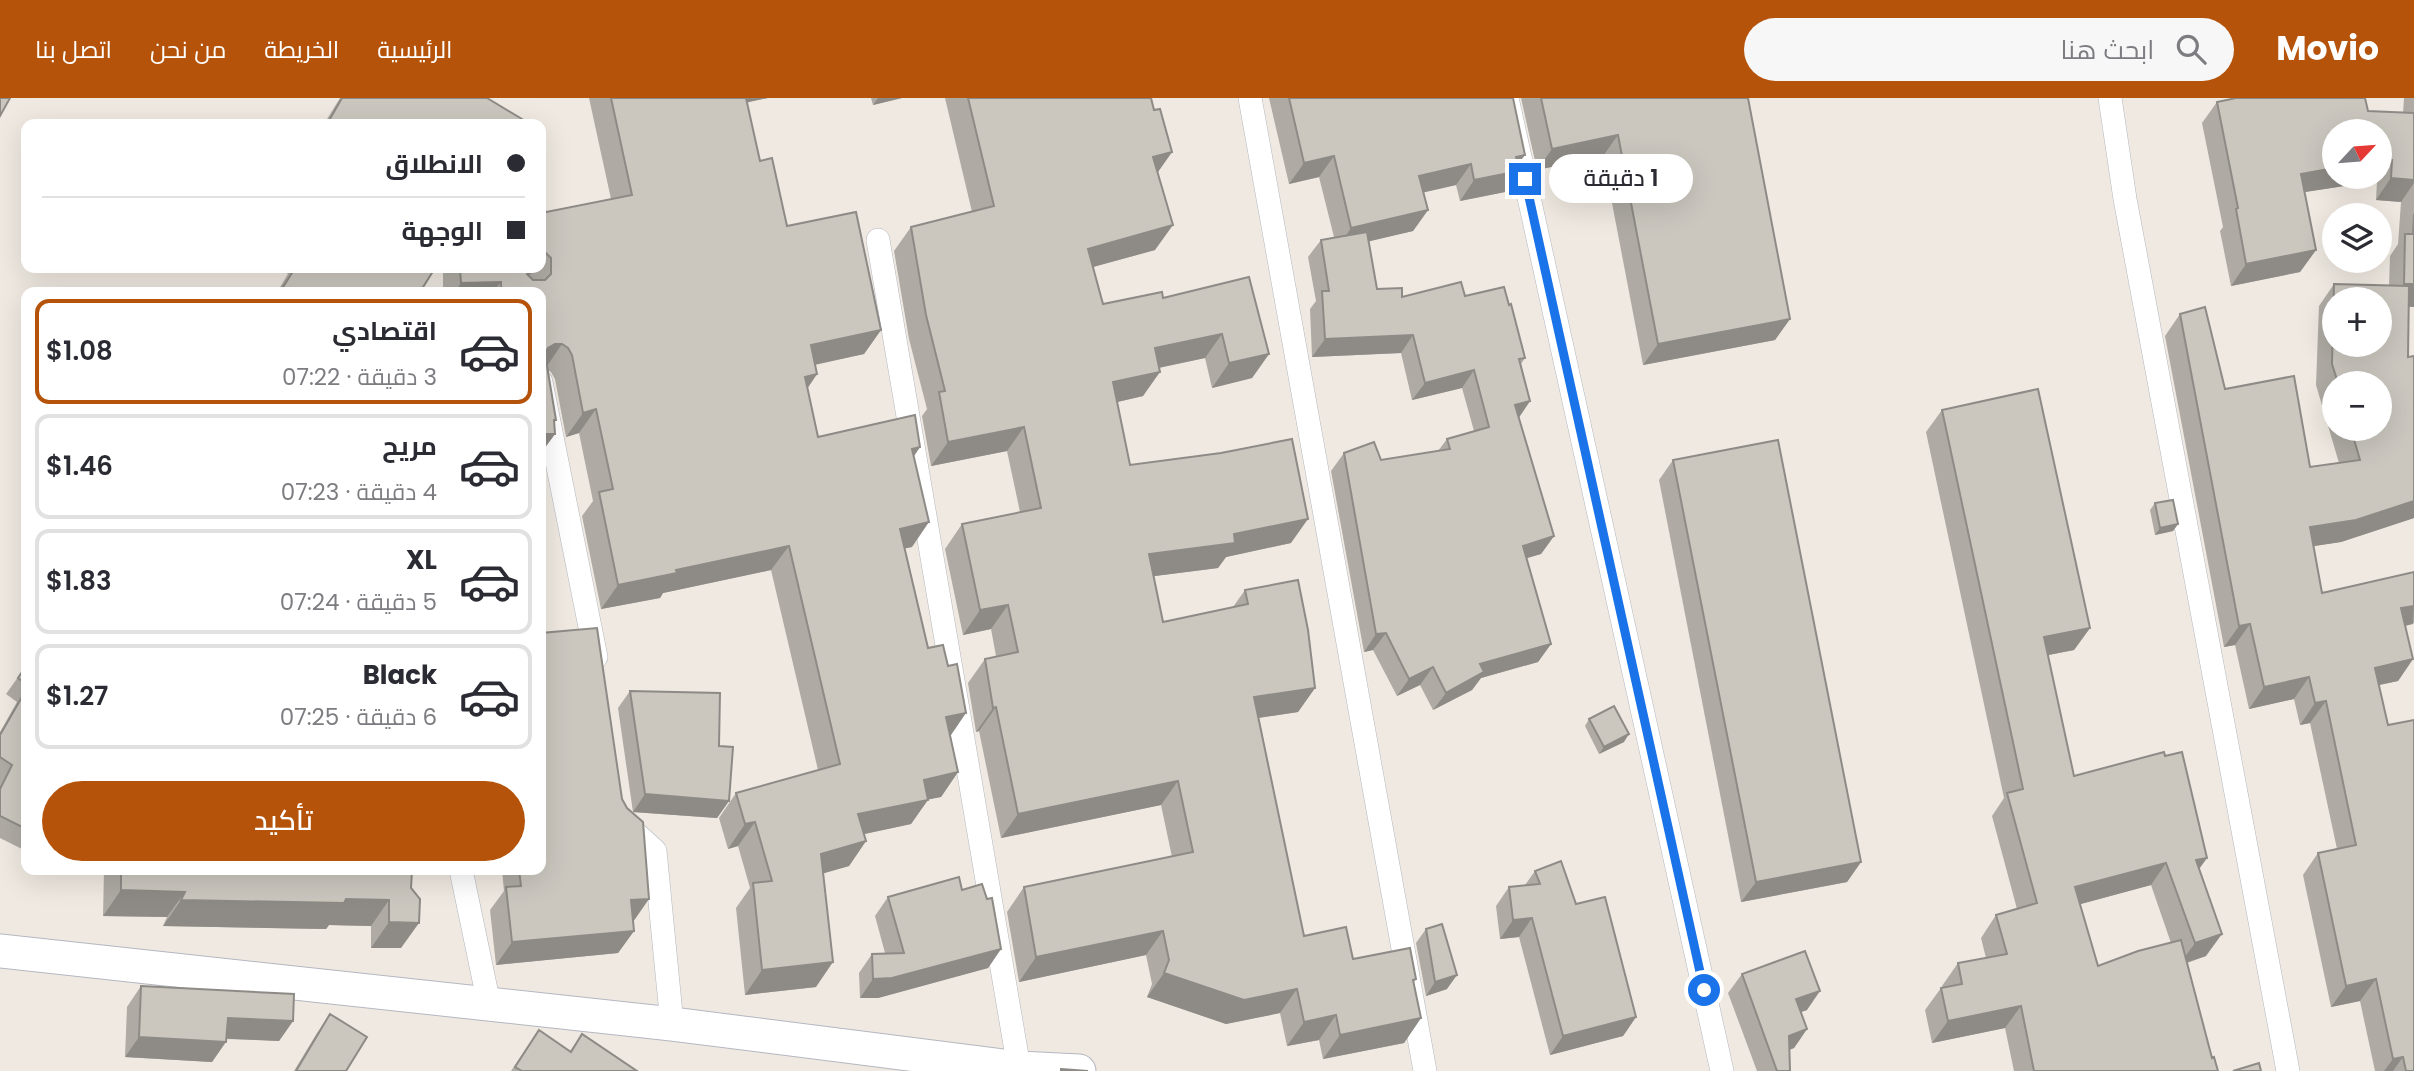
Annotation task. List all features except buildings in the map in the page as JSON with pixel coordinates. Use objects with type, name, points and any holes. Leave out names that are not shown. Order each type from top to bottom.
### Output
[{"type":"main road","points":[[0,951],[672,1024],[1019,1068],[1079,1071]]},
{"type":"street","points":[[1250,98],[1425,1071]]},
{"type":"street","points":[[1507,98],[1722,1071]]},
{"type":"street","points":[[2109,98],[2125,199],[2288,1071]]},
{"type":"street","points":[[878,240],[1019,1068]]},
{"type":"street","points":[[546,407],[599,676]]},
{"type":"street","points":[[618,807],[620,820],[655,852],[672,1024]]},
{"type":"street","points":[[462,875],[489,1004]]},
{"type":"route","points":[[1525,179],[1704,990]]}]
